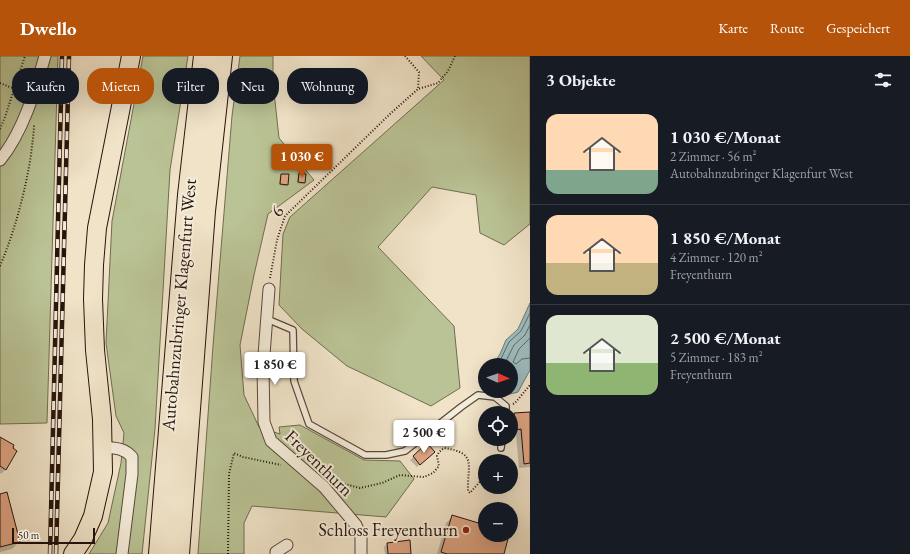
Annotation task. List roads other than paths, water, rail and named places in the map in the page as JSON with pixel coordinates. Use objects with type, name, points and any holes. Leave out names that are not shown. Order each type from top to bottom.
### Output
[{"type":"highway","name":"Autobahnzubringer Klagenfurt West","points":[[159,554],[188,195],[204,56]]},
{"type":"highway","name":"Autobahnzubringer Klagenfurt West","points":[[179,554],[205,211],[222,56]]},
{"type":"main road","points":[[73,554],[83,539],[93,516],[103,472],[104,447],[95,350],[93,299],[94,266],[97,228],[131,56]]},
{"type":"street","points":[[0,160],[10,148],[34,95],[45,56]]},
{"type":"street","name":"Freyenthurn","points":[[269,290],[263,368],[264,422],[270,441],[324,487],[356,525],[361,537],[361,554]]},
{"type":"street","points":[[104,447],[122,449],[128,452],[132,457],[132,474],[122,554]]},
{"type":"street","points":[[276,554],[276,552],[287,545]]},
{"type":"lane","name":"Freyenthurn","points":[[267,319],[293,330],[294,381],[309,424],[365,455],[386,455],[405,451],[478,395],[494,397],[506,406]]},
{"type":"water","points":[[530,303],[530,370],[518,392],[518,358],[497,358],[506,340],[518,329]]},
{"type":"railway","points":[[50,554],[62,56]]},
{"type":"railway","points":[[56,554],[69,56]]},
{"type":"place","name":"Schloss Freyenthurn","points":[[466,530]]}]
